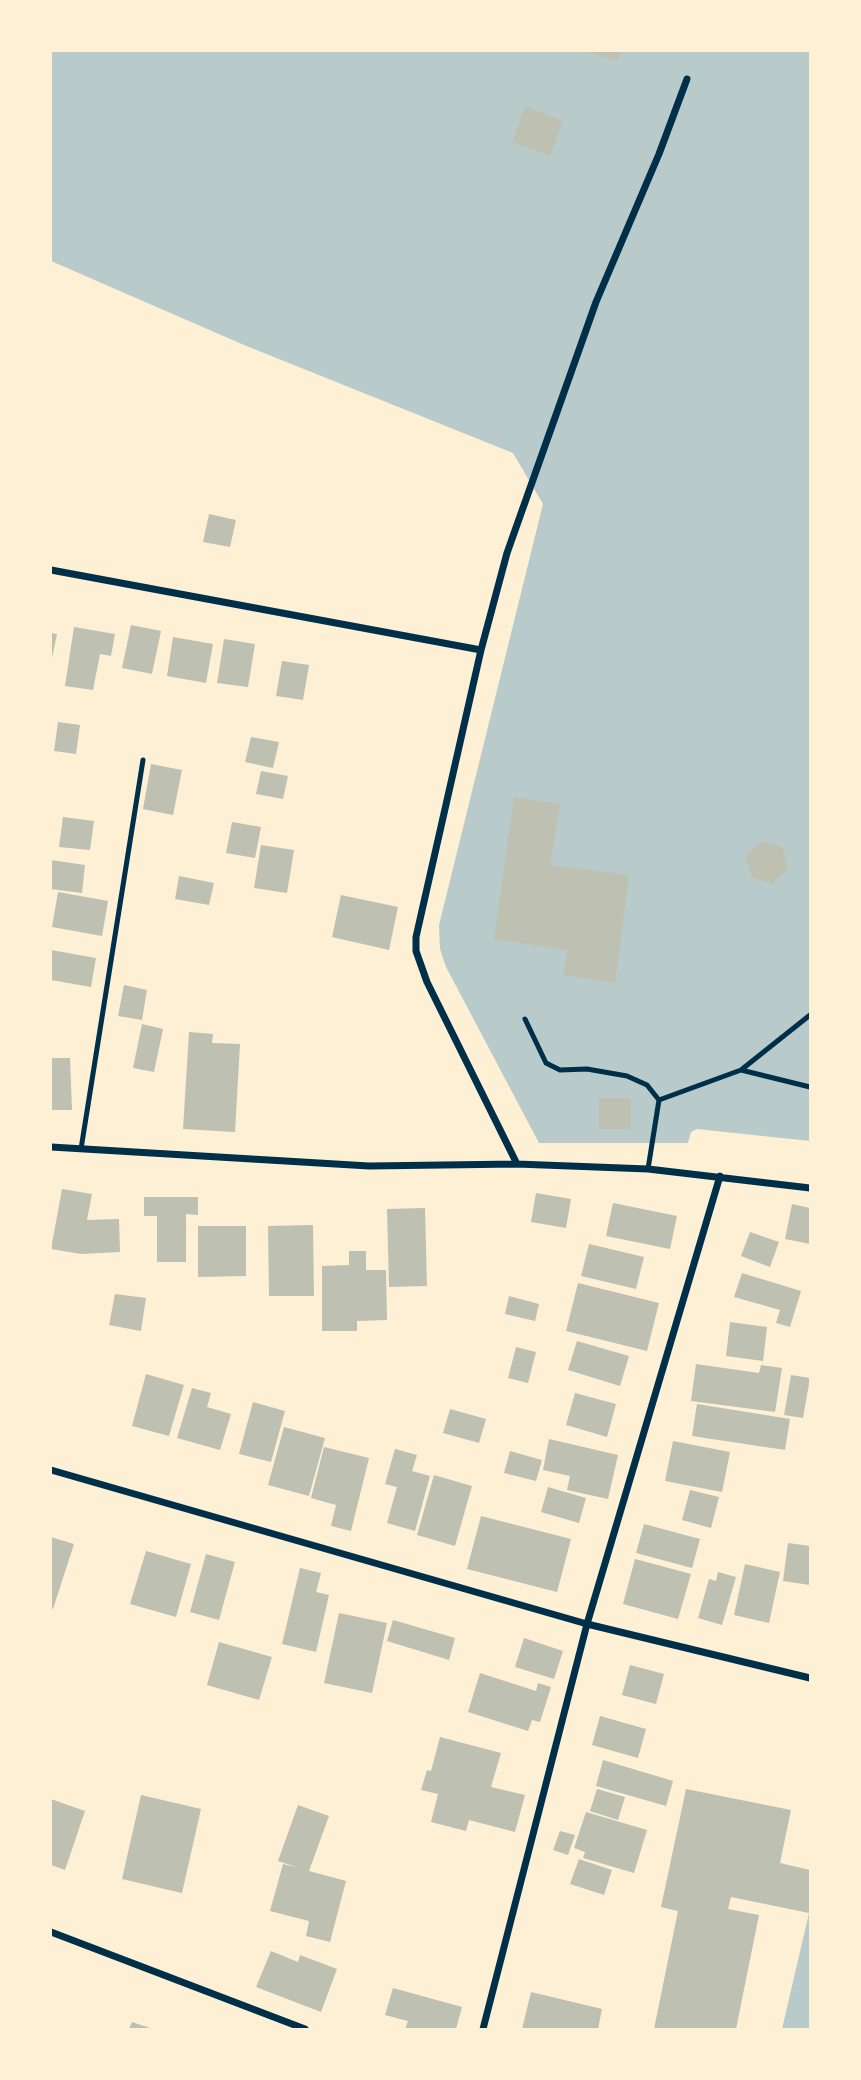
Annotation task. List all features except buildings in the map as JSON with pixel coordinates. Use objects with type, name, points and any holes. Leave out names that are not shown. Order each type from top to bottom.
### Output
[{"type":"street","points":[[517,1164],[427,982],[416,951],[416,937],[481,650],[507,553],[596,302],[659,155],[687,79]]},
{"type":"street","points":[[51,570],[481,650]]},
{"type":"street","points":[[51,1147],[369,1166],[517,1164],[648,1169],[810,1188]]},
{"type":"street","points":[[483,2029],[587,1623],[720,1176]]},
{"type":"street","points":[[51,1470],[587,1623],[810,1678]]},
{"type":"street","points":[[51,1932],[305,2029]]},
{"type":"lane","points":[[81,1149],[143,760]]},
{"type":"lane","points":[[659,1100],[741,1070],[810,1015]]},
{"type":"lane","points":[[524,1019],[547,1063],[560,1070],[587,1069],[627,1076],[647,1085],[659,1100],[648,1169]]},
{"type":"lane","points":[[741,1070],[810,1087]]},
{"type":"shaded area","points":[[51,51],[810,51],[810,1141],[697,1129],[691,1132],[688,1143],[539,1143],[446,967],[440,949],[439,925],[543,504],[513,453],[244,345],[51,261]]},
{"type":"shaded area","points":[[810,1909],[810,2029],[782,2029],[809,1913]]}]
